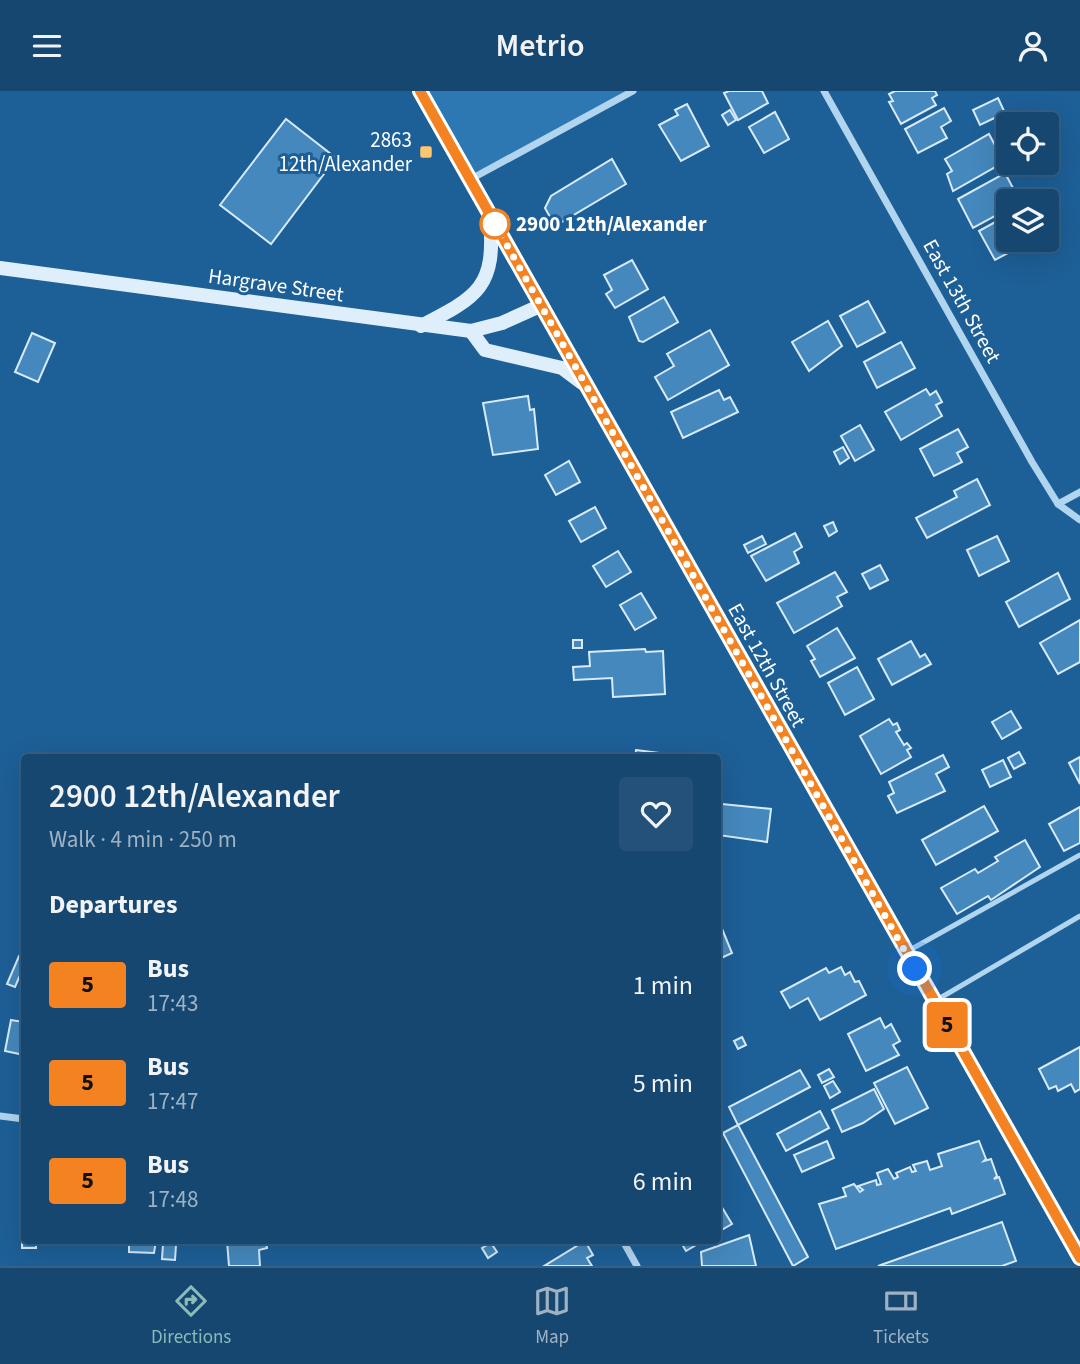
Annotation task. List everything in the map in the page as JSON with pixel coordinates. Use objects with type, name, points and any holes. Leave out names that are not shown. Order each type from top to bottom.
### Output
[{"type":"street","name":"East 12th Street","points":[[420,91],[905,953],[1080,1258]]},
{"type":"street","points":[[470,180],[633,91]]},
{"type":"street","name":"East 13th Street","points":[[824,91],[1058,504],[1080,520]]},
{"type":"street","points":[[421,326],[463,305],[482,285],[491,265],[489,213]]},
{"type":"street","name":"Hargrave Street","points":[[0,268],[471,331],[502,323],[542,305]]},
{"type":"street","points":[[471,331],[485,350],[562,368],[587,387]]},
{"type":"street","points":[[1058,504],[1080,492]]},
{"type":"street","points":[[0,1116],[21,1119]]},
{"type":"street","points":[[625,1244],[637,1266]]},
{"type":"lane","points":[[0,260],[0,268]]},
{"type":"lane","points":[[905,953],[1080,855]]},
{"type":"lane","points":[[933,1001],[1080,916]]},
{"type":"shaded area","points":[[420,91],[633,91],[470,180]]},
{"type":"building","points":[[762,91],[768,103],[738,120],[724,93]]},
{"type":"building","points":[[895,91],[935,91],[937,95],[932,98],[936,105],[901,124],[889,102],[893,101],[889,94]]},
{"type":"building","points":[[998,98],[1005,112],[996,112],[996,117],[980,125],[973,110]]},
{"type":"building","points":[[687,104],[709,146],[681,161],[659,125],[678,115],[675,110]]},
{"type":"building","points":[[944,108],[951,121],[941,127],[947,138],[918,153],[905,129]]},
{"type":"building","points":[[730,110],[736,120],[728,125],[722,115]]},
{"type":"building","points":[[775,112],[789,139],[764,153],[749,127]]},
{"type":"building","points":[[286,119],[336,158],[271,244],[220,205]]},
{"type":"building","points":[[989,134],[996,147],[996,167],[953,191],[947,174],[952,171],[945,159]]},
{"type":"building","points":[[612,159],[626,184],[555,226],[545,208],[551,196]]},
{"type":"building","points":[[1001,175],[1006,175],[1014,189],[996,189],[996,216],[973,228],[958,199]]},
{"type":"building","points":[[996,222],[996,252],[1010,252],[995,260],[979,231]]},
{"type":"building","points":[[632,260],[648,289],[615,308],[606,294],[612,290],[604,275]]},
{"type":"building","points":[[664,297],[678,322],[643,342],[639,341],[629,317]]},
{"type":"building","points":[[868,301],[885,332],[857,347],[840,316]]},
{"type":"building","points":[[828,321],[842,346],[809,371],[792,342]]},
{"type":"building","points":[[710,330],[729,365],[668,400],[655,377],[674,366],[667,354]]},
{"type":"building","points":[[32,333],[55,343],[38,382],[15,372]]},
{"type":"building","points":[[901,342],[915,368],[877,388],[864,362]]},
{"type":"building","points":[[926,389],[930,395],[936,391],[942,402],[936,405],[942,416],[901,440],[885,412]]},
{"type":"building","points":[[719,390],[724,400],[730,397],[738,412],[683,438],[671,412]]},
{"type":"building","points":[[528,396],[530,410],[534,409],[538,449],[493,455],[483,403]]},
{"type":"building","points":[[860,425],[874,450],[855,461],[841,436]]},
{"type":"building","points":[[958,429],[968,447],[957,453],[962,462],[934,476],[920,449]]},
{"type":"building","points":[[843,447],[849,458],[840,464],[834,452]]},
{"type":"building","points":[[569,461],[580,482],[556,495],[545,475]]},
{"type":"building","points":[[977,479],[990,505],[927,538],[916,518],[957,497],[954,491]]},
{"type":"building","points":[[595,507],[606,528],[581,542],[569,521]]},
{"type":"building","points":[[833,522],[837,531],[829,536],[824,526]]},
{"type":"building","points":[[795,533],[802,547],[794,552],[799,563],[766,581],[751,556]]},
{"type":"building","points":[[762,536],[766,544],[748,553],[744,545]]},
{"type":"building","points":[[997,536],[1009,561],[979,576],[967,550]]},
{"type":"building","points":[[618,551],[631,572],[606,587],[593,566]]},
{"type":"building","points":[[880,565],[888,580],[870,589],[862,574]]},
{"type":"building","points":[[835,572],[847,592],[837,597],[842,606],[794,633],[777,603]]},
{"type":"building","points":[[1058,573],[1070,599],[1019,627],[1006,602]]},
{"type":"building","points":[[641,593],[656,618],[635,630],[620,605]]},
{"type":"building","points":[[1080,620],[1080,662],[1058,674],[1040,643]]},
{"type":"building","points":[[837,628],[855,658],[820,677],[811,661],[815,659],[807,646]]},
{"type":"building","points":[[573,640],[582,640],[582,648],[573,648]]},
{"type":"building","points":[[911,641],[920,657],[925,654],[931,664],[892,685],[878,659]]},
{"type":"building","points":[[645,649],[646,652],[663,651],[665,694],[613,697],[612,678],[574,680],[573,667],[590,666],[589,652]]},
{"type":"building","points":[[857,667],[874,699],[845,715],[828,683]]},
{"type":"building","points":[[1011,711],[1021,728],[1002,739],[992,722]]},
{"type":"building","points":[[889,719],[893,725],[897,723],[900,730],[896,732],[904,745],[907,743],[911,748],[907,750],[911,757],[881,774],[860,736]]},
{"type":"building","points":[[636,750],[667,754],[636,754]]},
{"type":"building","points":[[1019,752],[1025,763],[1014,769],[1008,758]]},
{"type":"building","points":[[943,755],[949,767],[936,774],[945,791],[897,813],[888,796],[894,793],[889,782]]},
{"type":"building","points":[[1080,757],[1080,784],[1069,763]]},
{"type":"building","points":[[1003,760],[1011,777],[990,787],[982,770]]},
{"type":"building","points":[[721,803],[771,809],[767,842],[721,835]]},
{"type":"building","points":[[984,806],[998,831],[936,865],[922,840]]},
{"type":"building","points":[[1080,807],[1080,843],[1064,851],[1049,824]]},
{"type":"building","points":[[1025,840],[1040,867],[991,900],[988,896],[957,914],[941,888],[975,869],[978,873],[998,861],[995,857]]},
{"type":"building","points":[[721,926],[732,953],[721,958]]},
{"type":"building","points":[[19,956],[21,957],[21,973],[15,987],[7,984]]},
{"type":"building","points":[[841,967],[845,975],[850,972],[855,982],[859,981],[866,995],[820,1020],[808,998],[790,1008],[781,992],[826,968],[829,973]]},
{"type":"building","points":[[880,1018],[885,1028],[891,1024],[900,1041],[893,1045],[899,1055],[866,1071],[848,1034]]},
{"type":"building","points":[[11,1020],[21,1022],[21,1054],[5,1051]]},
{"type":"building","points":[[742,1037],[746,1045],[738,1049],[734,1041]]},
{"type":"building","points":[[1080,1047],[1080,1089],[1075,1092],[1071,1084],[1058,1091],[1056,1086],[1049,1089],[1039,1069]]},
{"type":"building","points":[[907,1067],[928,1108],[895,1124],[874,1083]]},
{"type":"building","points":[[829,1069],[834,1077],[822,1083],[818,1075]]},
{"type":"building","points":[[800,1070],[810,1087],[738,1125],[729,1107]]},
{"type":"building","points":[[833,1081],[840,1092],[830,1098],[824,1086]]},
{"type":"building","points":[[874,1089],[884,1109],[863,1123],[842,1132],[832,1110]]},
{"type":"building","points":[[820,1111],[829,1128],[786,1151],[777,1134]]},
{"type":"building","points":[[738,1125],[808,1257],[793,1266],[723,1133]]},
{"type":"building","points":[[827,1141],[834,1158],[802,1172],[794,1155]]},
{"type":"building","points":[[979,1141],[986,1159],[984,1161],[991,1159],[997,1176],[994,1179],[999,1177],[1005,1194],[952,1214],[950,1208],[836,1249],[819,1204],[846,1196],[843,1188],[854,1184],[860,1192],[863,1190],[858,1186],[876,1180],[877,1185],[881,1184],[877,1173],[888,1169],[894,1179],[898,1177],[896,1173],[910,1167],[912,1172],[916,1171],[913,1165],[927,1161],[930,1170],[942,1166],[938,1154]]},
{"type":"building","points":[[721,1206],[732,1224],[721,1230]]},
{"type":"building","points":[[1002,1222],[1016,1261],[1002,1266],[878,1266]]},
{"type":"building","points":[[749,1235],[756,1266],[702,1266],[701,1252]]},
{"type":"building","points":[[22,1244],[36,1244],[36,1248],[22,1248]]},
{"type":"building","points":[[129,1244],[156,1244],[154,1253],[129,1252]]},
{"type":"building","points":[[163,1244],[176,1245],[175,1260],[162,1259]]},
{"type":"building","points":[[227,1244],[266,1244],[267,1248],[259,1250],[260,1266],[229,1266]]},
{"type":"building","points":[[492,1244],[497,1252],[488,1258],[482,1248]]},
{"type":"building","points":[[580,1244],[587,1244],[593,1255],[587,1258],[592,1266],[544,1266]]},
{"type":"building","points":[[682,1244],[698,1244],[686,1251]]},
{"type":"bus line","name":"5","points":[[420,91],[810,785],[1080,1258]]},
{"type":"place","name":"2863 12th/Alexander","points":[[426,152]]},
{"type":"place","name":"2900 12th/Alexander","points":[[495,224]]},
{"type":"route","points":[[495,224],[915,969]]}]
